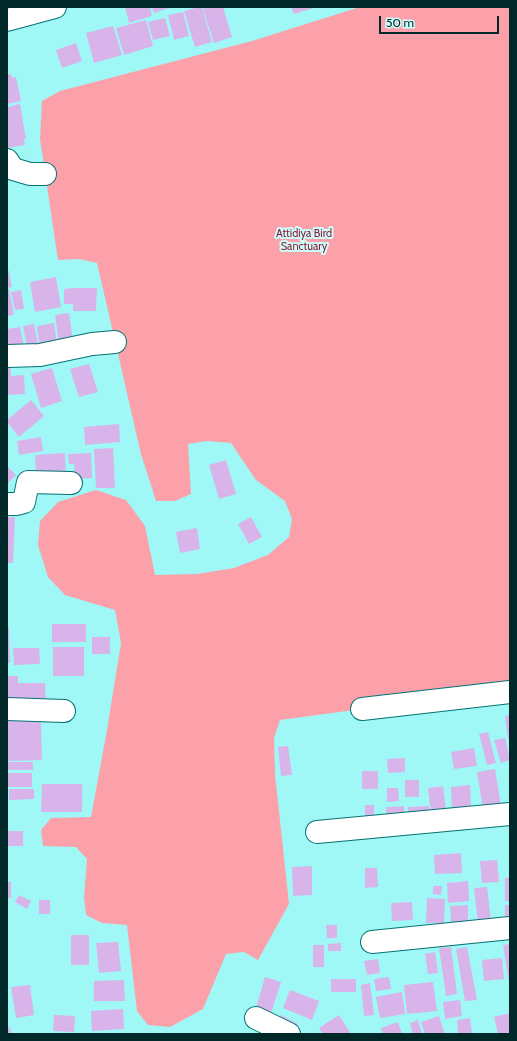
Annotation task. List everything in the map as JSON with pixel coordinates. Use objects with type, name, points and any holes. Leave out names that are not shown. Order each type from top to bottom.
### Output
[{"type":"street","points":[[7,20],[55,7]]},
{"type":"street","points":[[7,160],[13,169],[30,174],[45,174]]},
{"type":"street","points":[[7,356],[40,355],[92,344],[115,342]]},
{"type":"street","points":[[7,504],[24,502],[28,482],[71,483]]},
{"type":"street","points":[[362,709],[510,692]]},
{"type":"street","points":[[7,709],[64,711]]},
{"type":"street","points":[[317,832],[510,814]]},
{"type":"street","points":[[372,942],[510,928]]},
{"type":"street","points":[[256,1018],[288,1034]]},
{"type":"green space","name":"Attidiya Bird Sanctuary","points":[[360,7],[510,7],[510,692],[280,720],[274,738],[275,774],[289,904],[258,960],[244,952],[226,954],[203,1009],[170,1027],[148,1025],[137,1011],[127,925],[102,923],[86,915],[84,897],[87,859],[76,847],[43,846],[41,830],[51,818],[91,817],[121,643],[115,610],[65,595],[48,577],[38,545],[40,521],[58,502],[96,490],[126,500],[145,526],[155,575],[197,574],[234,568],[268,555],[289,537],[292,519],[285,501],[256,480],[231,443],[207,441],[188,444],[191,494],[175,501],[156,501],[141,454],[97,263],[79,259],[58,260],[40,139],[42,101],[60,91],[252,41]]},
{"type":"building","points":[[125,7],[150,7],[152,16],[129,23]]},
{"type":"building","points":[[152,7],[172,7],[154,13]]},
{"type":"building","points":[[202,7],[212,42],[195,47],[184,11]]},
{"type":"building","points":[[209,7],[223,7],[232,37],[214,43],[203,9]]},
{"type":"building","points":[[291,7],[317,7],[294,14]]},
{"type":"building","points":[[183,12],[189,36],[174,40],[168,15]]},
{"type":"building","points":[[165,18],[170,36],[153,40],[148,22]]},
{"type":"building","points":[[146,20],[153,46],[124,55],[116,28]]},
{"type":"building","points":[[113,26],[122,55],[94,63],[86,33]]},
{"type":"building","points":[[76,43],[82,61],[62,68],[56,50]]},
{"type":"building","points":[[11,74],[12,78],[16,77],[21,101],[7,104],[7,75]]},
{"type":"building","points":[[20,104],[26,139],[24,139],[25,145],[7,148],[7,107]]},
{"type":"building","points":[[7,264],[12,287],[7,288]]},
{"type":"building","points":[[56,277],[61,307],[35,312],[30,282]]},
{"type":"building","points":[[97,288],[96,311],[73,311],[73,304],[64,304],[64,289]]},
{"type":"building","points":[[9,289],[14,315],[7,316],[7,290]]},
{"type":"building","points":[[21,290],[24,309],[15,310],[11,292]]},
{"type":"building","points":[[69,313],[73,342],[59,344],[55,315]]},
{"type":"building","points":[[54,323],[58,350],[40,352],[37,326]]},
{"type":"building","points":[[34,324],[39,350],[28,352],[23,326]]},
{"type":"building","points":[[20,327],[25,351],[7,348],[7,329]]},
{"type":"building","points":[[10,362],[11,376],[24,375],[25,394],[7,395],[7,363]]},
{"type":"building","points":[[89,364],[98,392],[79,397],[70,369]]},
{"type":"building","points":[[52,368],[62,401],[41,408],[31,374]]},
{"type":"building","points":[[31,400],[44,416],[19,437],[7,420]]},
{"type":"building","points":[[119,424],[120,442],[85,445],[84,427]]},
{"type":"building","points":[[41,437],[43,451],[19,455],[17,441]]},
{"type":"building","points":[[113,448],[115,488],[96,488],[94,449]]},
{"type":"building","points":[[65,453],[66,478],[36,479],[35,455]]},
{"type":"building","points":[[91,453],[92,478],[75,479],[74,464],[69,464],[68,454]]},
{"type":"building","points":[[226,460],[236,494],[219,499],[209,465]]},
{"type":"building","points":[[7,466],[16,475],[7,484]]},
{"type":"building","points":[[7,517],[15,517],[13,563],[7,563]]},
{"type":"building","points":[[251,517],[262,537],[249,544],[238,524]]},
{"type":"building","points":[[197,528],[200,549],[180,553],[176,532]]},
{"type":"building","points":[[52,624],[86,624],[86,642],[52,642]]},
{"type":"building","points":[[7,627],[9,627],[10,663],[7,663]]},
{"type":"building","points":[[92,637],[110,637],[110,654],[92,654]]},
{"type":"building","points":[[53,647],[84,647],[84,676],[53,676]]},
{"type":"building","points":[[13,648],[39,648],[40,664],[14,665]]},
{"type":"building","points":[[7,676],[18,676],[18,683],[45,683],[46,703],[7,705]]},
{"type":"building","points":[[510,715],[510,739],[508,739],[505,716]]},
{"type":"building","points":[[7,720],[41,720],[42,760],[7,761]]},
{"type":"building","points":[[488,732],[496,763],[487,765],[479,734]]},
{"type":"building","points":[[505,738],[510,760],[501,763],[494,740]]},
{"type":"building","points":[[288,746],[292,775],[281,776],[278,747]]},
{"type":"building","points":[[474,748],[477,766],[454,769],[451,752]]},
{"type":"building","points":[[405,758],[405,772],[388,773],[387,759]]},
{"type":"building","points":[[8,762],[33,762],[33,770],[8,770]]},
{"type":"building","points":[[495,769],[501,806],[483,809],[477,772]]},
{"type":"building","points":[[362,771],[378,771],[378,789],[362,789]]},
{"type":"building","points":[[7,773],[32,773],[32,787],[7,787]]},
{"type":"building","points":[[405,780],[419,780],[419,797],[405,797]]},
{"type":"building","points":[[42,784],[82,784],[82,812],[41,812]]},
{"type":"building","points":[[470,785],[471,809],[452,810],[451,787]]},
{"type":"building","points":[[443,786],[446,810],[431,812],[428,788]]},
{"type":"building","points":[[387,788],[398,788],[399,801],[387,802]]},
{"type":"building","points":[[9,789],[34,789],[34,799],[9,800]]},
{"type":"building","points":[[365,805],[374,805],[374,825],[365,825]]},
{"type":"building","points":[[404,806],[405,819],[387,820],[386,807]]},
{"type":"building","points":[[429,806],[429,818],[409,819],[408,807]]},
{"type":"building","points":[[7,831],[23,831],[23,846],[7,846]]},
{"type":"building","points":[[461,853],[462,873],[435,874],[434,855]]},
{"type":"building","points":[[497,860],[499,882],[482,883],[480,861]]},
{"type":"building","points":[[312,866],[312,895],[293,896],[292,867]]},
{"type":"building","points":[[365,868],[377,868],[378,887],[365,888]]},
{"type":"building","points":[[505,878],[510,878],[510,901],[505,901]]},
{"type":"building","points":[[468,881],[469,901],[448,903],[447,883]]},
{"type":"building","points":[[7,882],[11,882],[11,898],[7,898]]},
{"type":"building","points":[[433,886],[442,886],[441,895],[433,894]]},
{"type":"building","points":[[487,887],[491,921],[478,923],[474,888]]},
{"type":"building","points":[[19,895],[31,901],[27,909],[15,902]]},
{"type":"building","points":[[427,898],[445,899],[444,923],[426,923]]},
{"type":"building","points":[[39,900],[50,900],[50,914],[39,914]]},
{"type":"building","points":[[412,902],[413,920],[392,921],[391,903]]},
{"type":"building","points":[[468,905],[468,922],[451,922],[450,906]]},
{"type":"building","points":[[505,905],[510,905],[510,922],[505,922]]},
{"type":"building","points":[[326,925],[337,925],[337,938],[327,938]]},
{"type":"building","points":[[71,935],[89,935],[89,965],[71,965]]},
{"type":"building","points":[[118,942],[121,971],[99,973],[96,943]]},
{"type":"building","points":[[341,943],[341,951],[328,951],[328,944]]},
{"type":"building","points":[[510,944],[510,983],[509,983],[503,945]]},
{"type":"building","points":[[313,945],[324,945],[324,967],[313,967]]},
{"type":"building","points":[[451,947],[457,994],[446,996],[439,948]]},
{"type":"building","points":[[467,947],[477,1000],[465,1001],[456,949]]},
{"type":"building","points":[[435,952],[438,973],[428,974],[425,954]]},
{"type":"building","points":[[502,958],[504,979],[484,981],[482,960]]},
{"type":"building","points":[[378,959],[380,973],[367,975],[364,961]]},
{"type":"building","points":[[265,977],[281,982],[271,1013],[256,1008]]},
{"type":"building","points":[[389,977],[391,989],[376,991],[374,979]]},
{"type":"building","points":[[331,979],[356,979],[356,992],[331,992]]},
{"type":"building","points":[[124,980],[125,1001],[94,1001],[94,981]]},
{"type":"building","points":[[433,982],[437,1011],[407,1014],[404,985]]},
{"type":"building","points":[[370,983],[374,1015],[364,1016],[361,985]]},
{"type":"building","points":[[30,985],[34,1015],[16,1018],[11,987]]},
{"type":"building","points":[[290,990],[319,1001],[312,1020],[283,1008]]},
{"type":"building","points":[[402,992],[405,1014],[380,1018],[376,997]]},
{"type":"building","points":[[460,1000],[462,1016],[445,1019],[443,1002]]},
{"type":"building","points":[[123,1009],[124,1029],[92,1031],[91,1011]]},
{"type":"building","points":[[510,1013],[510,1034],[498,1034],[494,1017]]},
{"type":"building","points":[[54,1015],[75,1016],[74,1032],[53,1031]]},
{"type":"building","points":[[281,1015],[298,1024],[293,1032],[277,1023]]},
{"type":"building","points":[[339,1015],[351,1034],[323,1034],[319,1028]]},
{"type":"building","points":[[439,1016],[445,1034],[425,1034],[421,1022]]},
{"type":"building","points":[[470,1018],[472,1034],[458,1034],[457,1020]]},
{"type":"building","points":[[418,1020],[422,1034],[413,1034],[410,1023]]},
{"type":"building","points":[[398,1022],[402,1034],[383,1034],[381,1028]]},
{"type":"building","points":[[10,1027],[11,1034],[7,1034],[7,1028]]}]
